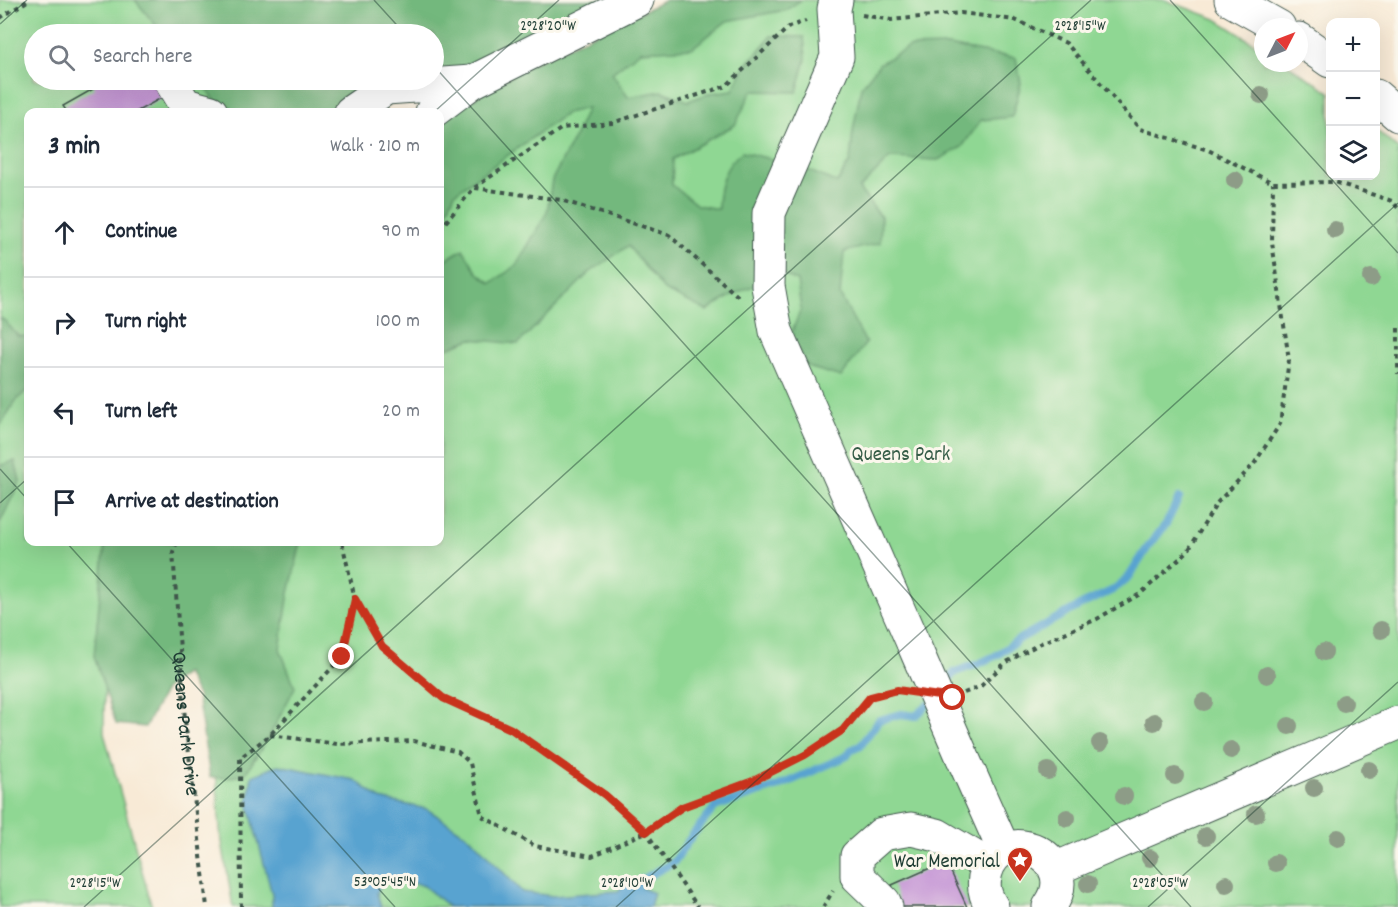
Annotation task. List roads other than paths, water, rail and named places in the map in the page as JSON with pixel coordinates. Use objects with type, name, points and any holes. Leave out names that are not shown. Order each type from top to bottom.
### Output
[{"type":"street","points":[[437,108],[472,82],[637,0]]},
{"type":"street","points":[[1231,0],[1263,18]]},
{"type":"street","points":[[835,5],[837,57],[769,213],[768,286],[776,331],[962,756],[996,857]]},
{"type":"street","points":[[1308,45],[1326,58]]},
{"type":"street","points":[[444,84],[472,82]]},
{"type":"street","points":[[176,90],[185,105],[196,108]]},
{"type":"street","points":[[357,108],[383,90]]},
{"type":"street","points":[[1380,99],[1398,115]]},
{"type":"street","points":[[1055,869],[1398,723]]},
{"type":"street","points":[[886,907],[884,902],[856,876],[857,856],[882,834],[911,829],[937,835],[996,857]]},
{"type":"street","points":[[992,907],[984,892],[984,879],[996,857],[1020,846],[1032,848],[1043,854],[1055,869],[1056,894],[1049,907]]},
{"type":"water","points":[[278,765],[355,780],[380,799],[427,809],[471,838],[522,892],[553,896],[618,891],[627,882],[654,893],[650,907],[449,907],[424,886],[394,876],[381,883],[377,893],[381,907],[272,907],[272,894],[248,803],[252,776]]},
{"type":"waterway","points":[[943,686],[955,672],[997,655],[1021,638],[1113,590],[1129,577],[1166,524],[1179,498]]},
{"type":"waterway","points":[[638,886],[641,880],[674,862],[715,807],[779,786],[847,756],[851,750],[860,746],[879,720],[901,714],[916,716],[927,705]]},
{"type":"place","name":"War Memorial","points":[[1020,883]]},
{"type":"park label","name":"Queens Park","points":[[901,453]]}]
